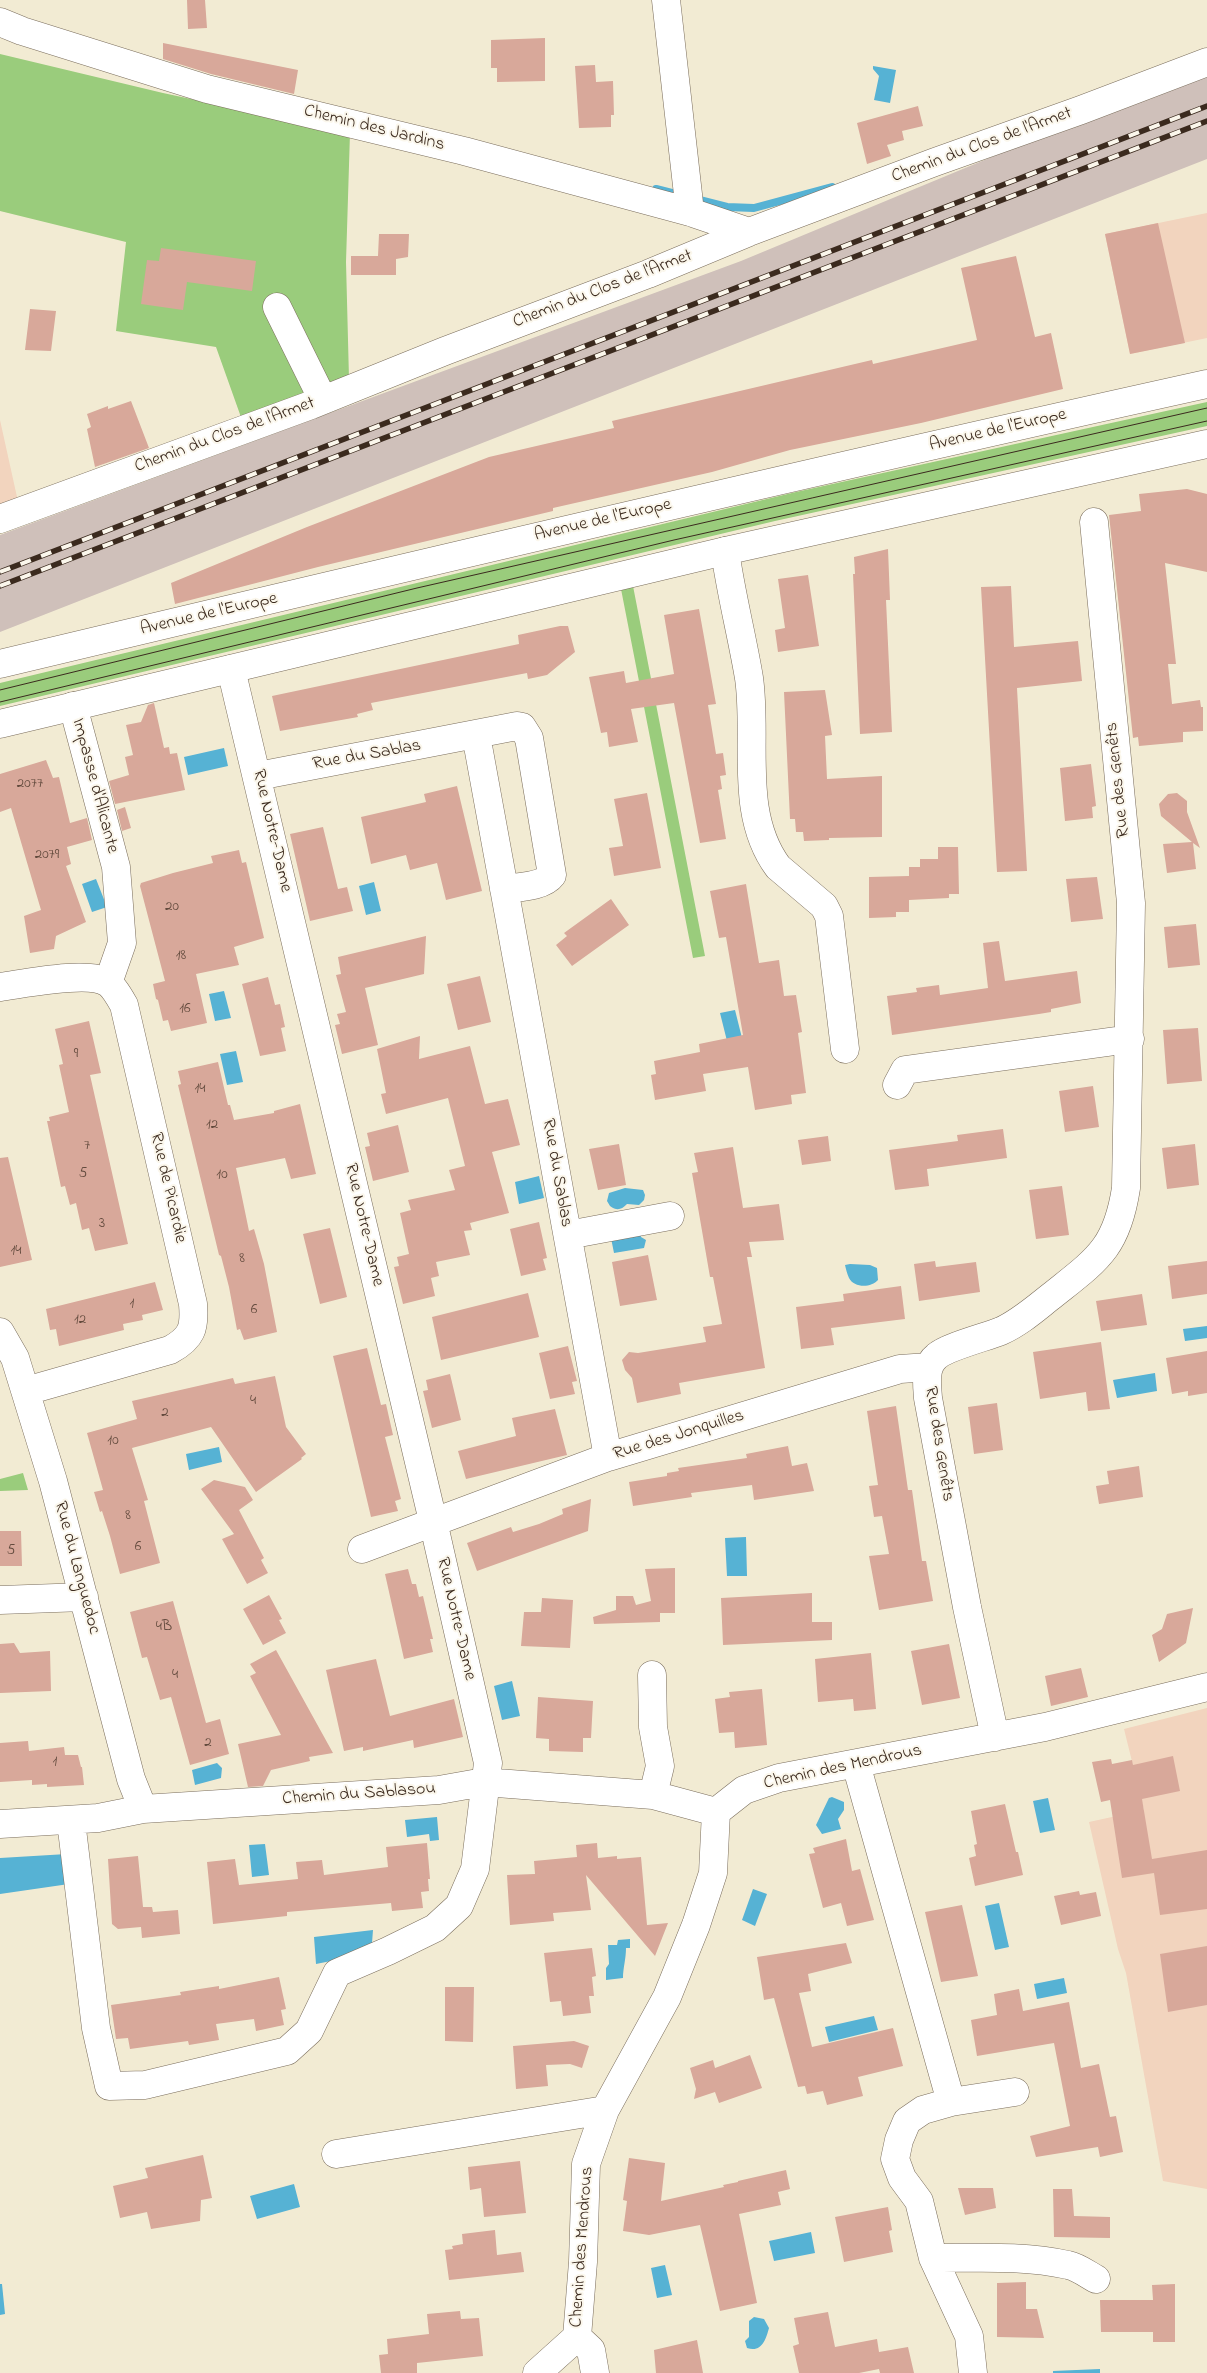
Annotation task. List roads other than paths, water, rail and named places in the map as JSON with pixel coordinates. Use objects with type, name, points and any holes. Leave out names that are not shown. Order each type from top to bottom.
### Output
[{"type":"street","points":[[666,0],[690,212]]},
{"type":"street","name":"Chemin des Jardins","points":[[0,22],[22,31],[207,89],[464,151],[690,212],[749,232]]},
{"type":"street","name":"Chemin du Clos de l'Armet","points":[[0,519],[323,400],[444,351],[648,274],[749,232],[1207,62]]},
{"type":"street","points":[[277,307],[323,400]]},
{"type":"street","name":"Avenue de l'Europe","points":[[0,664],[396,569],[1207,384]]},
{"type":"street","points":[[0,724],[725,551],[1207,444]]},
{"type":"street","name":"Rue des Genêts","points":[[995,1737],[967,1607],[928,1398],[927,1374],[929,1366],[937,1355],[1001,1330],[1020,1320],[1097,1259],[1114,1234],[1123,1207],[1126,1188],[1130,1039],[1131,903],[1094,522]]},
{"type":"street","points":[[725,551],[749,680],[754,796],[758,826],[778,867],[824,906],[830,916],[845,1048]]},
{"type":"street","name":"Rue Notre-Dame","points":[[71,1820],[96,2028],[109,2086],[145,2084],[287,2050],[309,2031],[337,1973],[435,1928],[459,1906],[475,1869],[484,1782],[488,1763],[433,1521],[232,669]]},
{"type":"street","name":"Impasse d'Alicante","points":[[73,706],[116,867],[122,943],[108,983]]},
{"type":"street","name":"Rue du Sablas","points":[[258,776],[517,726],[522,727],[529,738],[552,875],[549,879],[540,883],[504,889]]},
{"type":"street","name":"Rue du Sablas","points":[[476,735],[608,1457]]},
{"type":"street","points":[[0,987],[66,978],[92,978],[108,983]]},
{"type":"street","name":"Rue de Picardie","points":[[26,1391],[170,1350],[181,1344],[190,1334],[194,1321],[193,1304],[128,1015],[124,1004],[108,983]]},
{"type":"street","points":[[897,1085],[906,1070],[1130,1039]]},
{"type":"street","points":[[568,1235],[670,1216]]},
{"type":"street","name":"Rue du Languedoc","points":[[0,1332],[15,1358],[53,1481],[131,1779],[143,1809]]},
{"type":"street","name":"Rue des Jonquilles","points":[[362,1549],[608,1457],[900,1369],[929,1366]]},
{"type":"street","points":[[0,1600],[84,1597]]},
{"type":"street","points":[[652,1675],[654,1728],[660,1766],[653,1796]]},
{"type":"street","name":"Chemin des Mendrous","points":[[595,2373],[591,2350],[577,2337],[583,2262],[586,2164],[605,2110],[667,1997],[696,1925],[713,1873],[716,1812],[744,1790],[779,1778],[1045,1727],[1207,1687]]},
{"type":"street","points":[[856,1764],[951,2102]]},
{"type":"street","name":"Chemin du Sablasou","points":[[0,1824],[98,1818],[143,1809],[439,1790],[484,1782],[653,1796],[716,1812]]},
{"type":"street","points":[[973,2373],[969,2336],[933,2258],[919,2201],[902,2178],[895,2159],[899,2140],[907,2121],[923,2110],[951,2102],[1015,2092]]},
{"type":"street","points":[[336,2154],[605,2110]]},
{"type":"street","points":[[933,2258],[996,2258],[1070,2265],[1096,2279]]},
{"type":"street","points":[[537,2373],[577,2337]]},
{"type":"water","points":[[873,66],[896,70],[890,103],[874,100],[879,76],[873,69]]},
{"type":"water","points":[[224,748],[228,766],[188,775],[184,757]]},
{"type":"water","points":[[96,879],[107,907],[92,912],[82,884]]},
{"type":"water","points":[[374,882],[381,911],[366,915],[359,886]]},
{"type":"water","points":[[224,991],[231,1018],[215,1021],[209,994]]},
{"type":"water","points":[[735,1010],[744,1046],[729,1049],[720,1013]]},
{"type":"water","points":[[236,1051],[243,1082],[227,1085],[220,1054]]},
{"type":"water","points":[[539,1176],[544,1198],[519,1204],[515,1182]]},
{"type":"water","points":[[625,1188],[643,1190],[644,1200],[639,1205],[627,1204],[619,1209],[610,1206],[607,1201],[609,1193]]},
{"type":"water","points":[[640,1233],[641,1237],[646,1240],[644,1248],[614,1253],[611,1238]]},
{"type":"water","points":[[845,1265],[870,1265],[877,1268],[878,1280],[867,1286],[855,1284],[849,1278]]},
{"type":"water","points":[[1207,1326],[1207,1338],[1185,1341],[1183,1329]]},
{"type":"water","points":[[1155,1373],[1157,1391],[1117,1398],[1113,1380]]},
{"type":"water","points":[[219,1447],[222,1462],[189,1470],[186,1454]]},
{"type":"water","points":[[746,1537],[747,1576],[727,1576],[725,1538]]},
{"type":"water","points":[[512,1681],[520,1716],[502,1720],[494,1686]]},
{"type":"water","points":[[217,1763],[222,1768],[221,1778],[195,1785],[192,1770]]},
{"type":"water","points":[[832,1797],[844,1802],[844,1810],[838,1819],[841,1829],[822,1834],[816,1825],[829,1798]]},
{"type":"water","points":[[1048,1798],[1055,1830],[1040,1833],[1033,1801]]},
{"type":"water","points":[[437,1817],[439,1840],[430,1841],[429,1834],[407,1837],[405,1820]]},
{"type":"water","points":[[265,1844],[269,1875],[252,1877],[249,1845]]},
{"type":"water","points":[[67,1854],[69,1884],[0,1894],[0,1858]]},
{"type":"water","points":[[753,1889],[767,1894],[755,1926],[742,1920]]},
{"type":"water","points":[[999,1903],[1009,1947],[995,1950],[985,1906]]},
{"type":"water","points":[[373,1930],[372,1943],[336,1960],[316,1964],[314,1937]]},
{"type":"water","points":[[630,1939],[630,1948],[626,1948],[623,1978],[606,1980],[606,1968],[609,1964],[608,1945],[617,1945],[618,1940]]},
{"type":"water","points":[[1064,1978],[1067,1993],[1037,1999],[1034,1984]]},
{"type":"water","points":[[874,2016],[878,2030],[829,2042],[825,2027]]},
{"type":"water","points":[[294,2184],[300,2207],[257,2219],[250,2196]]},
{"type":"water","points":[[811,2232],[815,2253],[774,2261],[769,2241]]},
{"type":"water","points":[[665,2265],[672,2295],[657,2298],[651,2268]]},
{"type":"water","points":[[0,2284],[2,2284],[5,2314],[0,2315]]},
{"type":"water","points":[[754,2317],[764,2319],[769,2328],[760,2347],[752,2349],[747,2348],[745,2341],[749,2337],[749,2321]]},
{"type":"water","points":[[1100,2369],[1100,2373],[1053,2373],[1053,2371]]},
{"type":"waterway","points":[[656,189],[727,207],[754,208],[832,187]]},
{"type":"tram line","points":[[0,690],[417,588],[1207,408]]},
{"type":"tram line","points":[[0,702],[674,540],[1207,421]]},
{"type":"railway","points":[[0,572],[1207,106]]},
{"type":"railway","points":[[0,586],[1207,121]]}]
